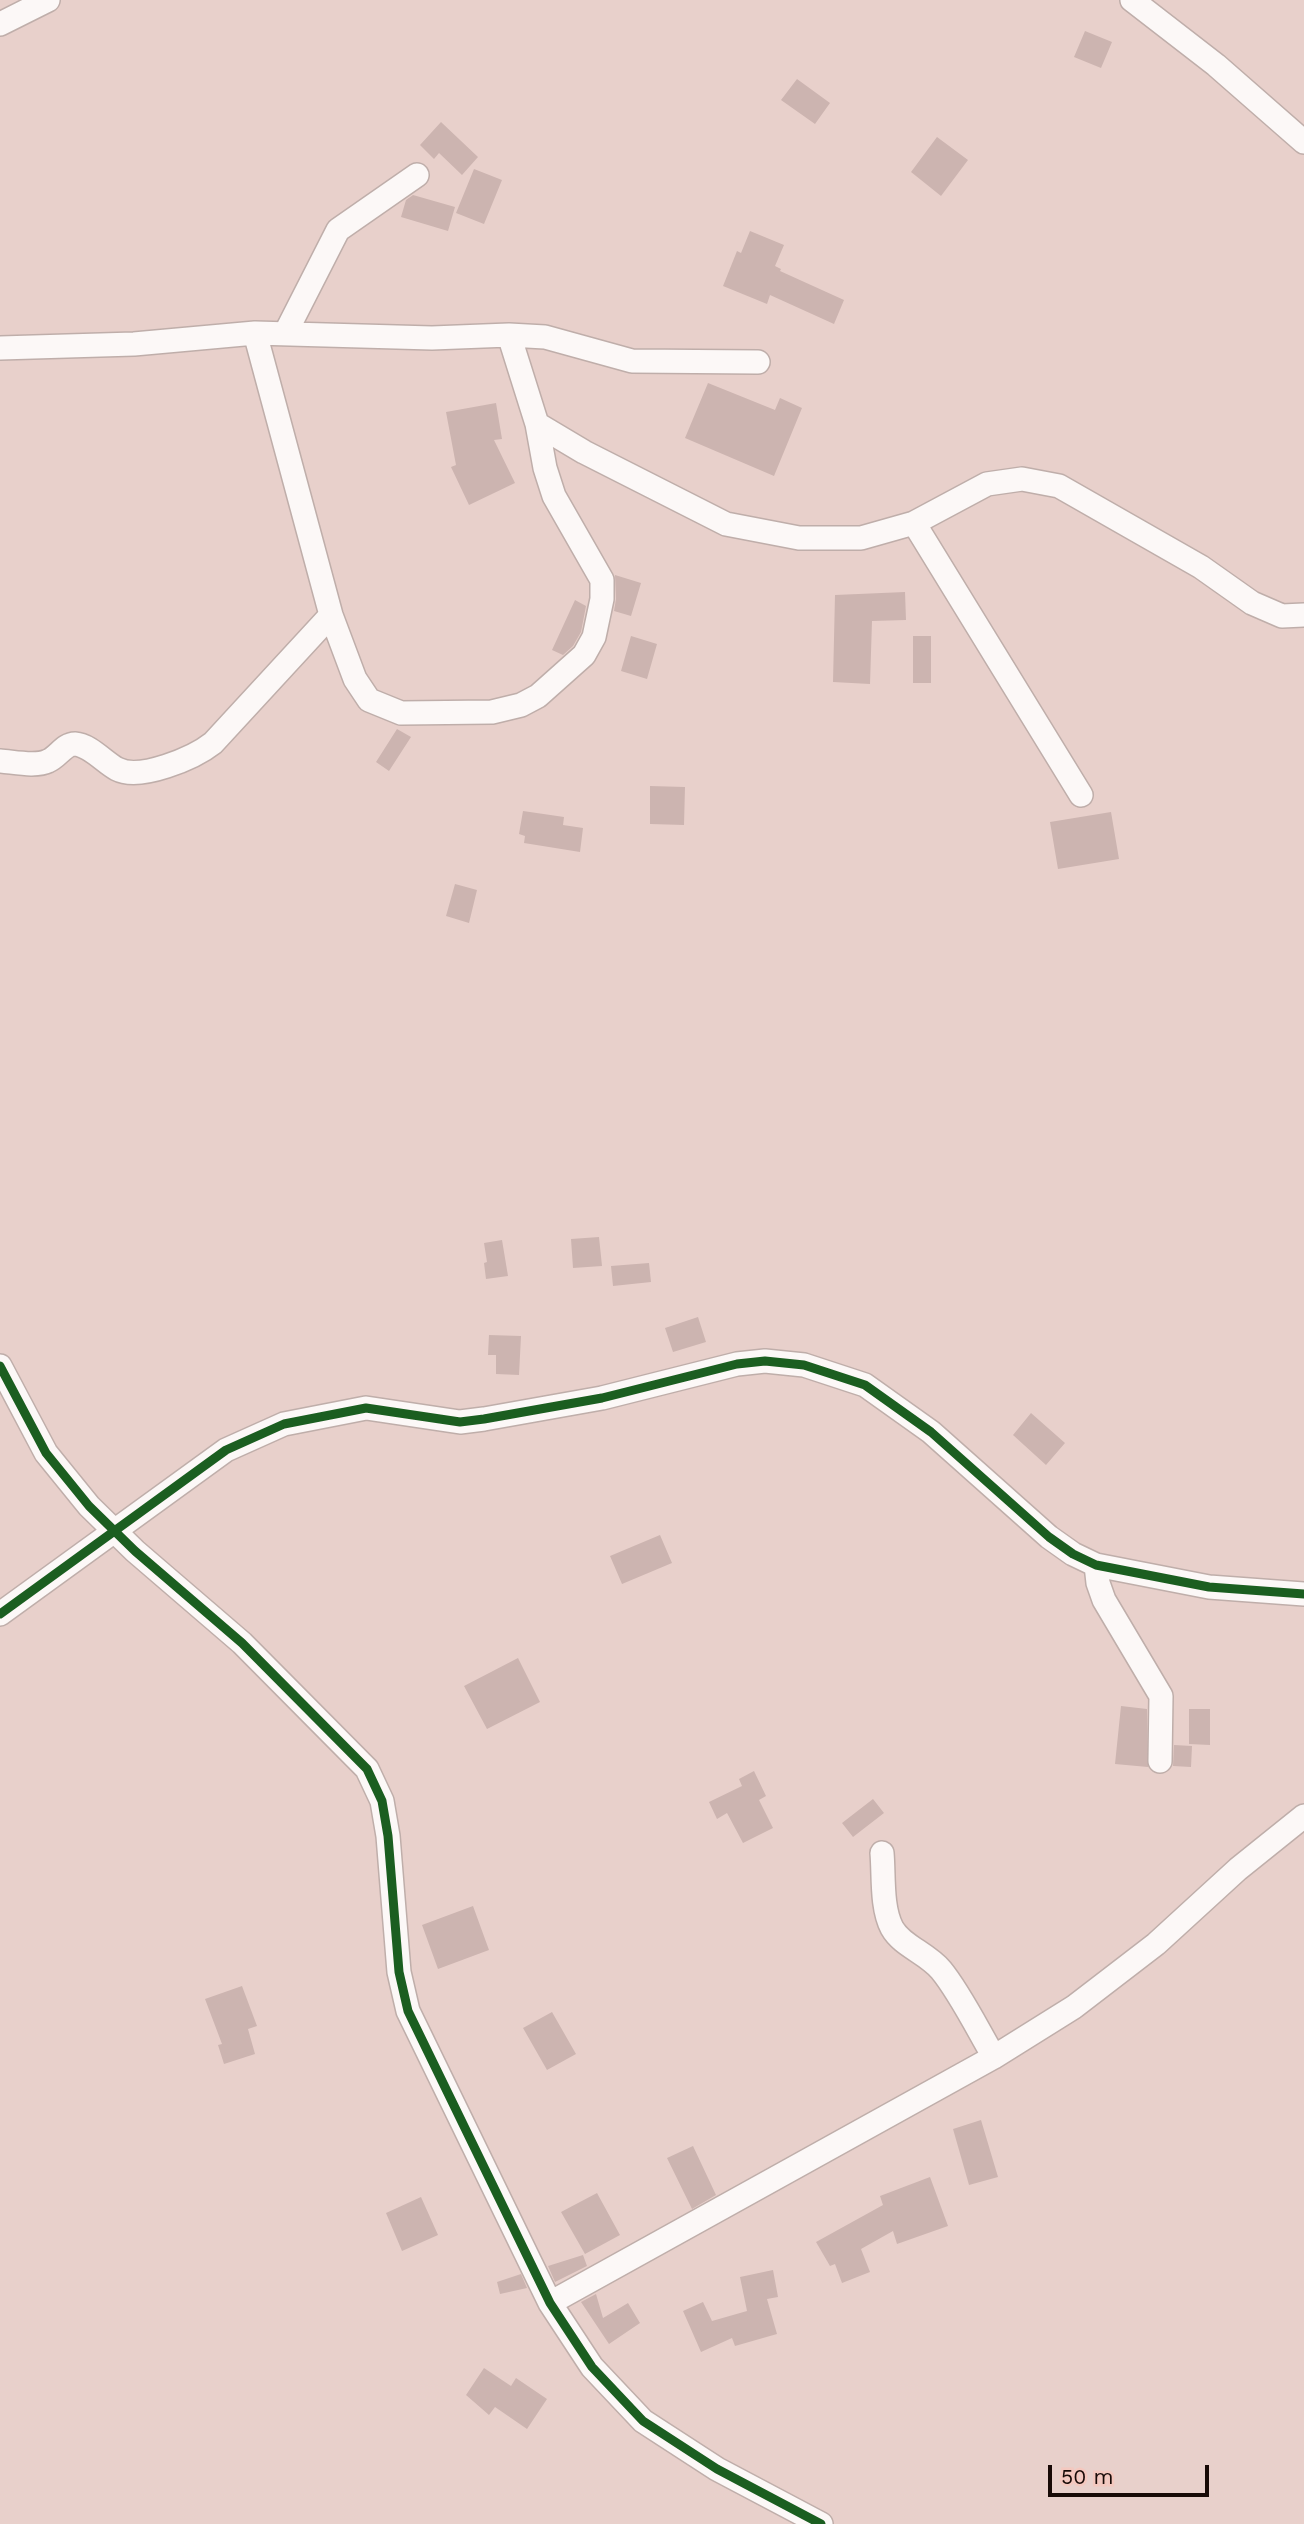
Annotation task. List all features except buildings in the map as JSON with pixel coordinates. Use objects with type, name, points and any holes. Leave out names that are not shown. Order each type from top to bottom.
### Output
[{"type":"street","points":[[0,24],[48,0]]},
{"type":"street","points":[[1132,0],[1216,65],[1304,142]]},
{"type":"street","points":[[285,334],[338,230],[417,174]]},
{"type":"street","points":[[255,333],[331,615],[355,680],[369,700],[401,713],[492,712],[521,705],[538,696],[584,655],[594,637],[602,599],[602,580],[554,496],[545,468],[537,424],[509,335]]},
{"type":"street","points":[[0,348],[134,344],[255,333],[432,338],[509,335],[545,337],[632,361],[758,362]]},
{"type":"street","points":[[537,424],[584,452],[726,524],[799,538],[861,538],[914,523],[987,484],[1022,480],[1059,486],[1200,567],[1252,603],[1282,616],[1304,615]]},
{"type":"street","points":[[914,523],[1081,795]]},
{"type":"street","points":[[0,761],[40,763],[49,761],[68,745],[77,744],[119,770],[134,773],[191,757],[213,743],[331,615]]},
{"type":"street","points":[[0,1614],[226,1450],[284,1424],[366,1408],[460,1422],[484,1419],[602,1398],[737,1364],[765,1361],[804,1365],[865,1385],[931,1432],[1049,1537],[1073,1554],[1096,1565],[1209,1587],[1304,1594]]},
{"type":"street","points":[[0,1366],[46,1453],[89,1506],[242,1643],[367,1769],[382,1801],[388,1836],[399,1972],[408,2011],[550,2303],[592,2367],[643,2421],[717,2469],[821,2524]]},
{"type":"street","points":[[1096,1565],[1104,1600],[1161,1696],[1160,1761]]},
{"type":"street","points":[[550,2303],[994,2057],[1074,2007],[1156,1944],[1238,1869],[1304,1816]]},
{"type":"street","points":[[883,1853],[886,1903],[891,1927],[902,1940],[928,1956],[942,1971],[994,2057]]},
{"type":"cycle path","points":[[0,1614],[226,1450],[284,1424],[366,1408],[460,1422],[484,1419],[602,1398],[737,1364],[765,1361],[804,1365],[865,1385],[931,1432],[1049,1537],[1073,1554],[1096,1565],[1209,1587],[1304,1594]]},
{"type":"cycle path","points":[[0,1366],[46,1453],[89,1506],[135,1551],[242,1643],[367,1769],[382,1801],[388,1836],[399,1972],[408,2011],[550,2303],[592,2367],[643,2421],[717,2469],[821,2524]]}]
